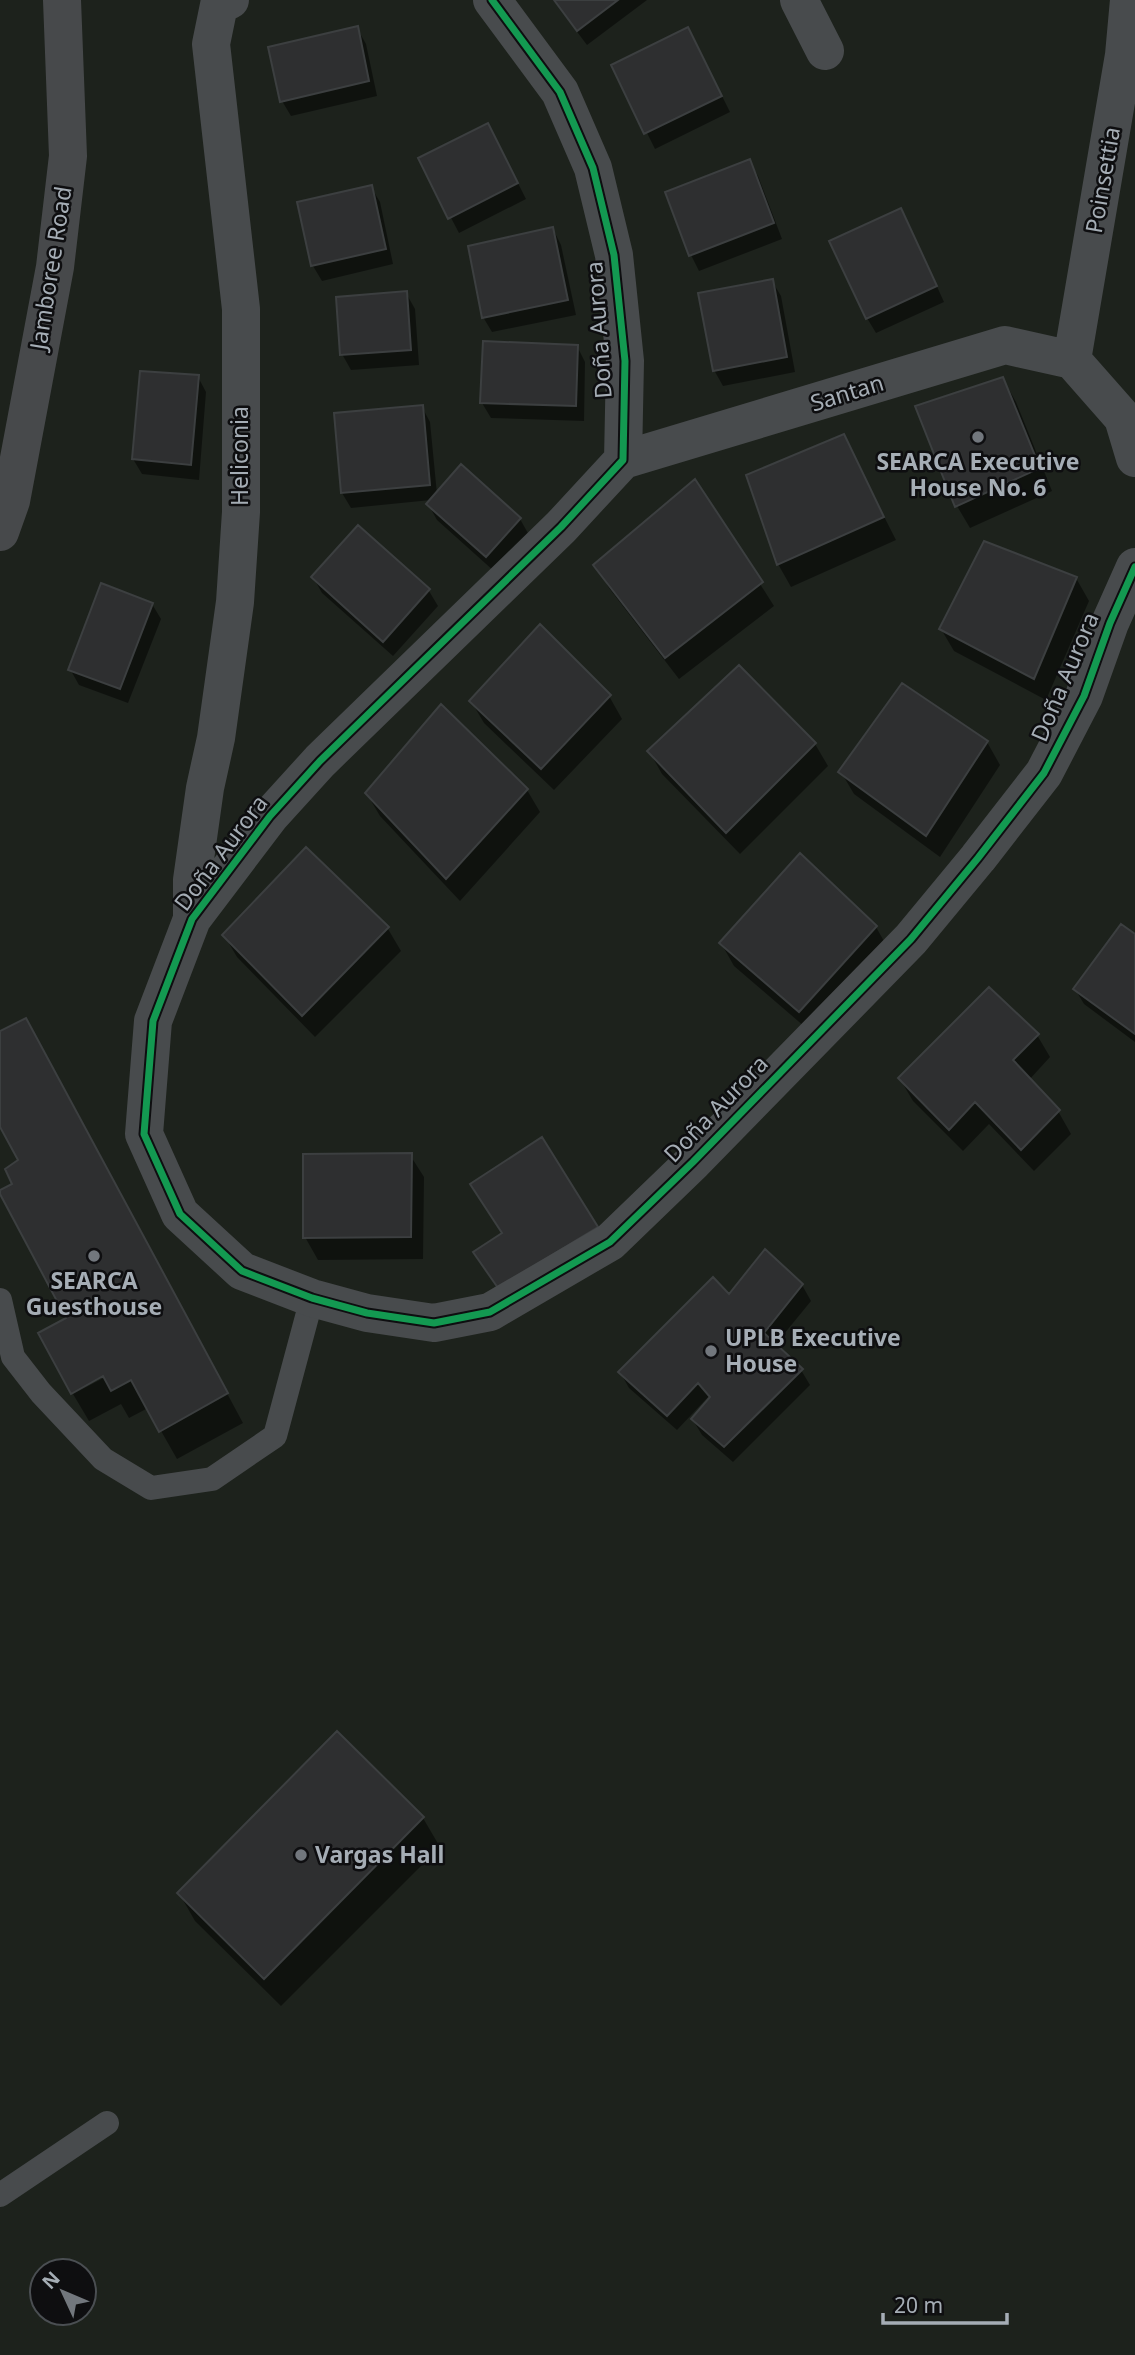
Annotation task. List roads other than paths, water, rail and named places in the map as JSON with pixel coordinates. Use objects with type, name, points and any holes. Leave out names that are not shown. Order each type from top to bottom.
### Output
[{"type":"main road","name":"Jamboree Road","points":[[0,532],[11,501],[55,267],[68,156],[62,0]]},
{"type":"street","name":"Heliconia","points":[[192,919],[192,880],[235,602],[241,512],[241,309],[211,44],[219,5],[230,0]]},
{"type":"street","name":"Doña Aurora","points":[[492,0],[561,92],[593,168],[614,255],[625,361],[623,460],[552,536],[320,761],[270,816],[192,919],[153,1021],[145,1134],[180,1214],[242,1271],[312,1298],[367,1313],[434,1323],[490,1312],[610,1242],[693,1162],[911,939],[978,858],[1044,773],[1084,696],[1110,623],[1135,567]]},
{"type":"street","points":[[799,0],[825,51]]},
{"type":"street","name":"Poinsettia","points":[[1072,360],[1124,55],[1129,0]]},
{"type":"street","name":"Santan","points":[[623,460],[1005,345],[1072,360]]},
{"type":"street","points":[[1072,360],[1123,418],[1135,458]]},
{"type":"lane","points":[[0,1300],[13,1357],[41,1393],[103,1459],[151,1488],[212,1479],[275,1436],[312,1298]]},
{"type":"lane","points":[[0,2195],[107,2123]]},
{"type":"place","name":"SEARCA Executive House No. 6","points":[[978,437]]},
{"type":"place","name":"SEARCA Guesthouse","points":[[94,1256]]},
{"type":"place","name":"UPLB Executive House","points":[[711,1351]]},
{"type":"place","name":"Vargas Hall","points":[[301,1855]]}]
